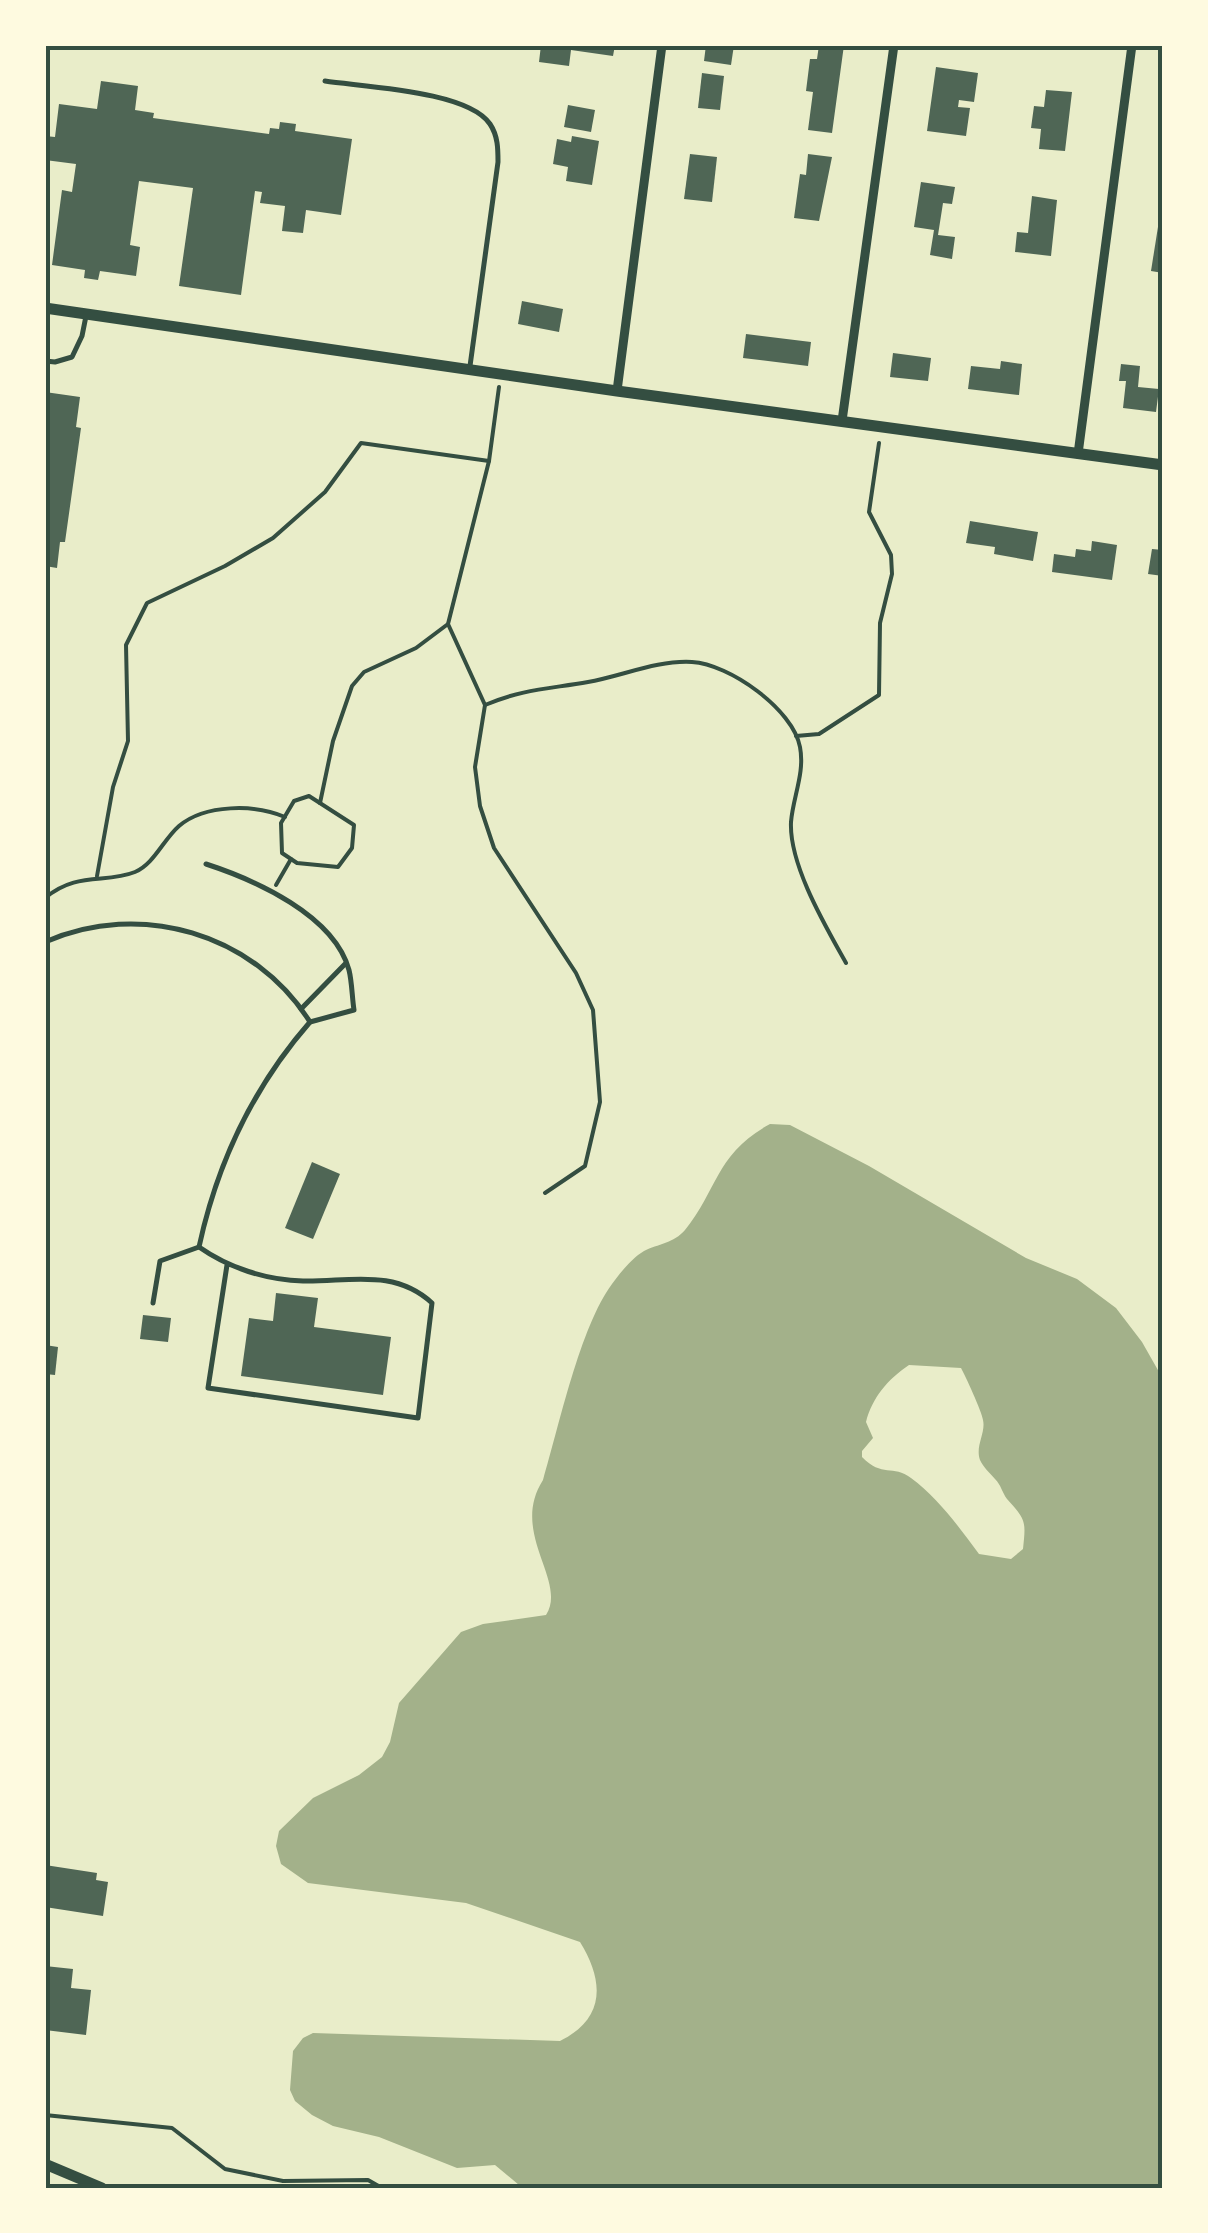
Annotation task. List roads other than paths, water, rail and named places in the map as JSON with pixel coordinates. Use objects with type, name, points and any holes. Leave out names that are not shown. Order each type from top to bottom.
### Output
[{"type":"street","points":[[616,391],[662,45]]},
{"type":"street","points":[[842,421],[894,45]]},
{"type":"street","points":[[1078,454],[1132,45]]},
{"type":"street","points":[[45,308],[1163,465]]},
{"type":"street","points":[[45,2164],[102,2188]]},
{"type":"lane","points":[[164,45],[173,46]]},
{"type":"lane","points":[[325,81],[452,101],[477,110],[491,124],[498,140],[498,162],[470,369]]},
{"type":"lane","points":[[45,361],[72,356],[82,336],[86,313]]},
{"type":"lane","points":[[199,1247],[205,1218],[249,1108],[267,1076],[310,1022],[354,1010],[346,964],[324,928],[272,892],[206,864]]},
{"type":"lane","points":[[45,942],[88,927],[146,922],[176,926],[234,950],[302,1008],[310,1022]]},
{"type":"lane","points":[[302,1008],[346,964]]},
{"type":"lane","points":[[199,1247],[228,1265],[300,1282],[392,1280],[418,1291],[432,1303],[418,1418],[208,1388],[228,1265]]},
{"type":"lane","points":[[153,1303],[160,1260],[199,1247]]}]
